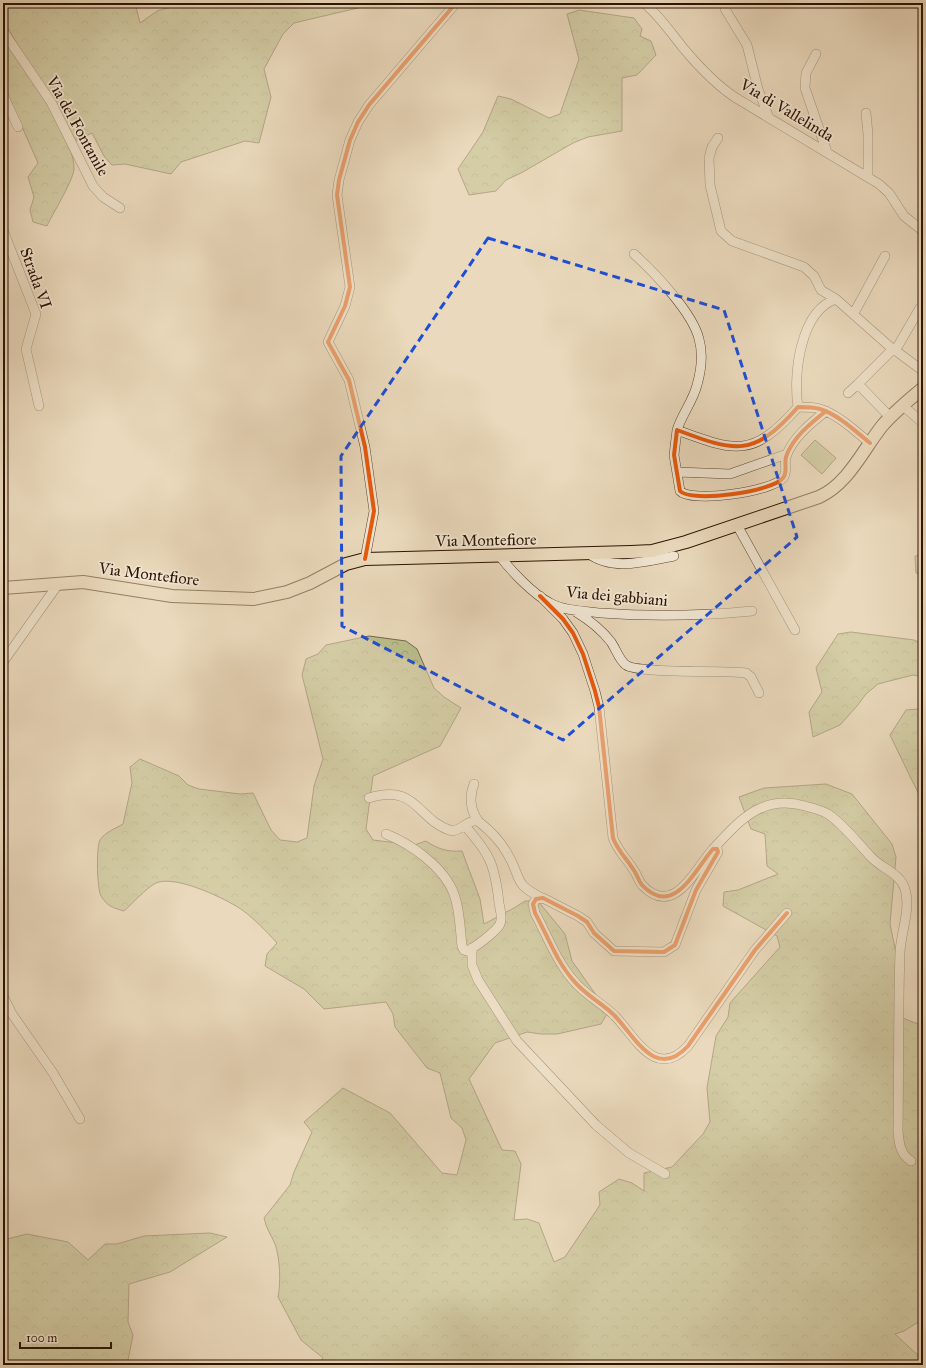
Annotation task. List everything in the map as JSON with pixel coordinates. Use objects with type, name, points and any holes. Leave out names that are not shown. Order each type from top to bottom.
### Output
[{"type":"main road","name":"Via Montefiore","points":[[3,588],[59,583],[102,584],[172,596],[254,599],[287,592],[310,583],[346,564],[365,560],[652,551],[686,542],[829,492],[844,478],[890,417],[923,388]]},
{"type":"street","points":[[365,560],[374,511],[365,447],[349,380],[328,342],[345,306],[350,287],[338,206],[338,184],[350,140],[363,112],[456,3]]},
{"type":"street","name":"Via di Vallelinda","points":[[644,3],[659,17],[710,78],[729,94],[868,177],[890,193],[904,216],[923,231]]},
{"type":"street","points":[[725,9],[747,45],[757,83],[769,118]]},
{"type":"street","name":"Via del Fontanile","points":[[3,31],[51,102],[93,186],[103,197],[120,208]]},
{"type":"street","points":[[816,54],[806,76],[805,88],[827,152]]},
{"type":"street","points":[[3,95],[18,127]]},
{"type":"street","points":[[866,113],[868,177]]},
{"type":"street","points":[[718,138],[710,152],[708,169],[711,194],[721,233],[732,241],[804,267],[814,276],[821,290],[836,299],[894,350],[923,371]]},
{"type":"street","name":"Strada VI","points":[[3,230],[36,314],[26,349],[39,406]]},
{"type":"street","points":[[634,254],[676,300],[690,319],[699,339],[700,362],[697,384],[677,430],[674,452],[680,490],[684,494],[745,493],[768,486],[782,479],[786,472],[788,454],[800,435],[826,411]]},
{"type":"street","points":[[854,314],[885,256]]},
{"type":"street","points":[[798,407],[796,376],[802,342],[823,308],[836,299]]},
{"type":"street","points":[[848,394],[894,350],[922,306]]},
{"type":"street","points":[[858,384],[890,417]]},
{"type":"street","points":[[902,405],[923,423]]},
{"type":"street","points":[[677,430],[710,443],[735,447],[745,446],[772,433],[798,407],[817,408],[826,411],[837,418],[870,443]]},
{"type":"street","points":[[677,472],[730,474],[788,454]]},
{"type":"street","points":[[736,525],[795,630]]},
{"type":"street","points":[[588,553],[600,561],[614,564],[674,556]]},
{"type":"street","name":"Via dei gabbiani","points":[[499,555],[540,596],[552,604],[572,609],[652,617],[694,616],[752,611]]},
{"type":"street","points":[[3,662],[59,583]]},
{"type":"street","points":[[540,596],[563,619],[573,633],[583,654],[599,707],[612,834],[618,850],[634,869],[641,884],[654,894],[663,896],[677,892],[688,883],[713,849],[741,821],[775,802],[792,803],[828,814],[844,828],[875,861],[894,874],[902,882],[905,889],[907,903],[900,952],[898,1131],[900,1148],[904,1156],[911,1161]]},
{"type":"street","points":[[572,609],[599,629],[610,641],[624,663],[631,668],[646,670],[746,673],[752,679],[759,694]]},
{"type":"street","points":[[474,784],[471,796],[471,805],[474,813],[480,822],[508,853],[516,877],[522,886],[587,922],[594,933],[614,951],[666,952],[675,945],[696,890],[718,855],[717,850],[713,849]]},
{"type":"street","points":[[368,798],[382,794],[398,795],[410,800],[444,827],[452,831],[465,826],[474,820],[480,822]]},
{"type":"street","points":[[386,834],[409,846],[444,878],[452,889],[456,903],[463,948],[467,951],[497,928],[501,918],[493,865],[488,854],[465,826]]},
{"type":"street","points":[[549,901],[540,898],[536,899],[533,903],[534,910],[569,975],[578,986],[614,1016],[644,1051],[652,1056],[663,1059],[678,1054],[688,1046],[757,947],[787,913]]},
{"type":"street","points":[[472,948],[472,965],[478,980],[517,1041],[596,1125],[635,1157],[665,1174]]},
{"type":"street","points":[[3,996],[12,1014],[53,1073],[80,1119]]},
{"type":"highlighted area","points":[[488,238],[724,310],[797,537],[563,740],[342,626],[341,456]]},
{"type":"green space","points":[[3,3],[135,3],[140,23],[157,11],[171,7],[173,3],[379,3],[294,23],[283,34],[264,69],[271,97],[259,143],[245,141],[181,162],[171,174],[125,164],[112,165],[104,156],[92,133],[75,141],[3,20]]},
{"type":"green space","points":[[579,10],[634,18],[642,29],[640,36],[651,41],[656,55],[637,75],[622,78],[622,131],[588,137],[573,143],[506,180],[496,191],[469,195],[458,169],[483,132],[498,96],[511,99],[549,118],[560,114],[579,59],[567,14]]},
{"type":"green space","points":[[9,42],[59,124],[67,141],[72,157],[74,169],[73,174],[67,189],[47,226],[33,222],[30,210],[34,197],[28,177],[38,163],[3,84],[3,43]]},
{"type":"green space","points":[[815,440],[836,458],[822,474],[801,455]]},
{"type":"green space","points":[[923,555],[923,575],[916,573],[915,556]]},
{"type":"green space","points":[[851,632],[914,640],[923,644],[923,677],[913,675],[878,684],[866,694],[840,725],[813,737],[809,712],[822,692],[816,668],[838,634]]},
{"type":"green space","points":[[369,636],[406,641],[417,649],[434,688],[444,697],[461,708],[440,746],[373,776],[366,829],[373,840],[414,845],[426,841],[443,849],[462,851],[480,899],[484,924],[525,901],[538,901],[565,934],[572,961],[608,1012],[601,1024],[557,1034],[527,1032],[495,1043],[469,1079],[502,1150],[515,1151],[521,1164],[514,1220],[527,1219],[539,1223],[554,1262],[565,1257],[600,1205],[599,1192],[619,1179],[632,1183],[644,1191],[644,1173],[672,1167],[703,1134],[710,1122],[707,1088],[716,1036],[728,1017],[730,1003],[780,947],[777,936],[723,906],[724,892],[738,890],[778,874],[767,866],[765,834],[751,829],[739,797],[764,788],[826,784],[852,794],[892,844],[896,857],[890,924],[896,953],[900,1017],[923,1026],[923,1319],[904,1331],[895,1334],[923,1360],[923,1365],[317,1365],[323,1358],[301,1340],[278,1297],[280,1278],[278,1256],[275,1244],[264,1218],[290,1185],[294,1172],[312,1132],[304,1122],[343,1088],[390,1113],[442,1173],[457,1175],[466,1140],[462,1128],[451,1118],[440,1073],[427,1068],[395,1027],[393,1014],[386,1002],[324,1009],[304,989],[265,966],[267,954],[277,943],[252,918],[241,909],[228,902],[208,892],[185,884],[164,881],[152,885],[124,911],[111,906],[103,899],[100,892],[98,877],[98,851],[102,837],[123,824],[132,783],[130,767],[140,759],[179,776],[188,785],[199,789],[240,794],[253,793],[271,830],[280,840],[297,842],[307,838],[314,786],[323,759],[302,675],[306,659],[318,654],[326,645]]},
{"type":"green space","points":[[923,704],[923,803],[890,735],[906,710],[919,709]]},
{"type":"green space","points":[[210,1233],[227,1237],[170,1272],[129,1284],[128,1322],[133,1335],[127,1365],[3,1365],[3,1240],[27,1234],[68,1242],[88,1260],[105,1244],[117,1244],[144,1236]]},
{"type":"cycle path","points":[[365,559],[374,511],[365,447],[349,380],[328,342],[345,306],[350,287],[337,195],[339,180],[350,140],[358,122],[369,105],[456,3]]},
{"type":"cycle path","points":[[826,411],[820,416],[814,421],[797,437],[786,457],[786,471],[784,476],[776,483],[764,488],[715,496],[699,496],[680,491],[674,455],[677,430],[714,443],[729,446],[743,446],[768,435],[782,424],[798,407],[809,407],[820,409],[827,412],[834,415],[870,443]]},
{"type":"cycle path","points":[[540,596],[563,619],[573,633],[583,654],[599,707],[613,838],[642,885],[654,894],[664,897],[674,894],[691,878],[713,849],[717,849],[718,852],[696,890],[675,945],[664,952],[614,951],[594,933],[587,922],[543,898],[536,899],[533,904],[535,913],[557,957],[567,973],[583,990],[615,1016],[638,1044],[647,1052],[656,1057],[666,1059],[676,1056],[688,1046],[755,950],[787,913]]}]
